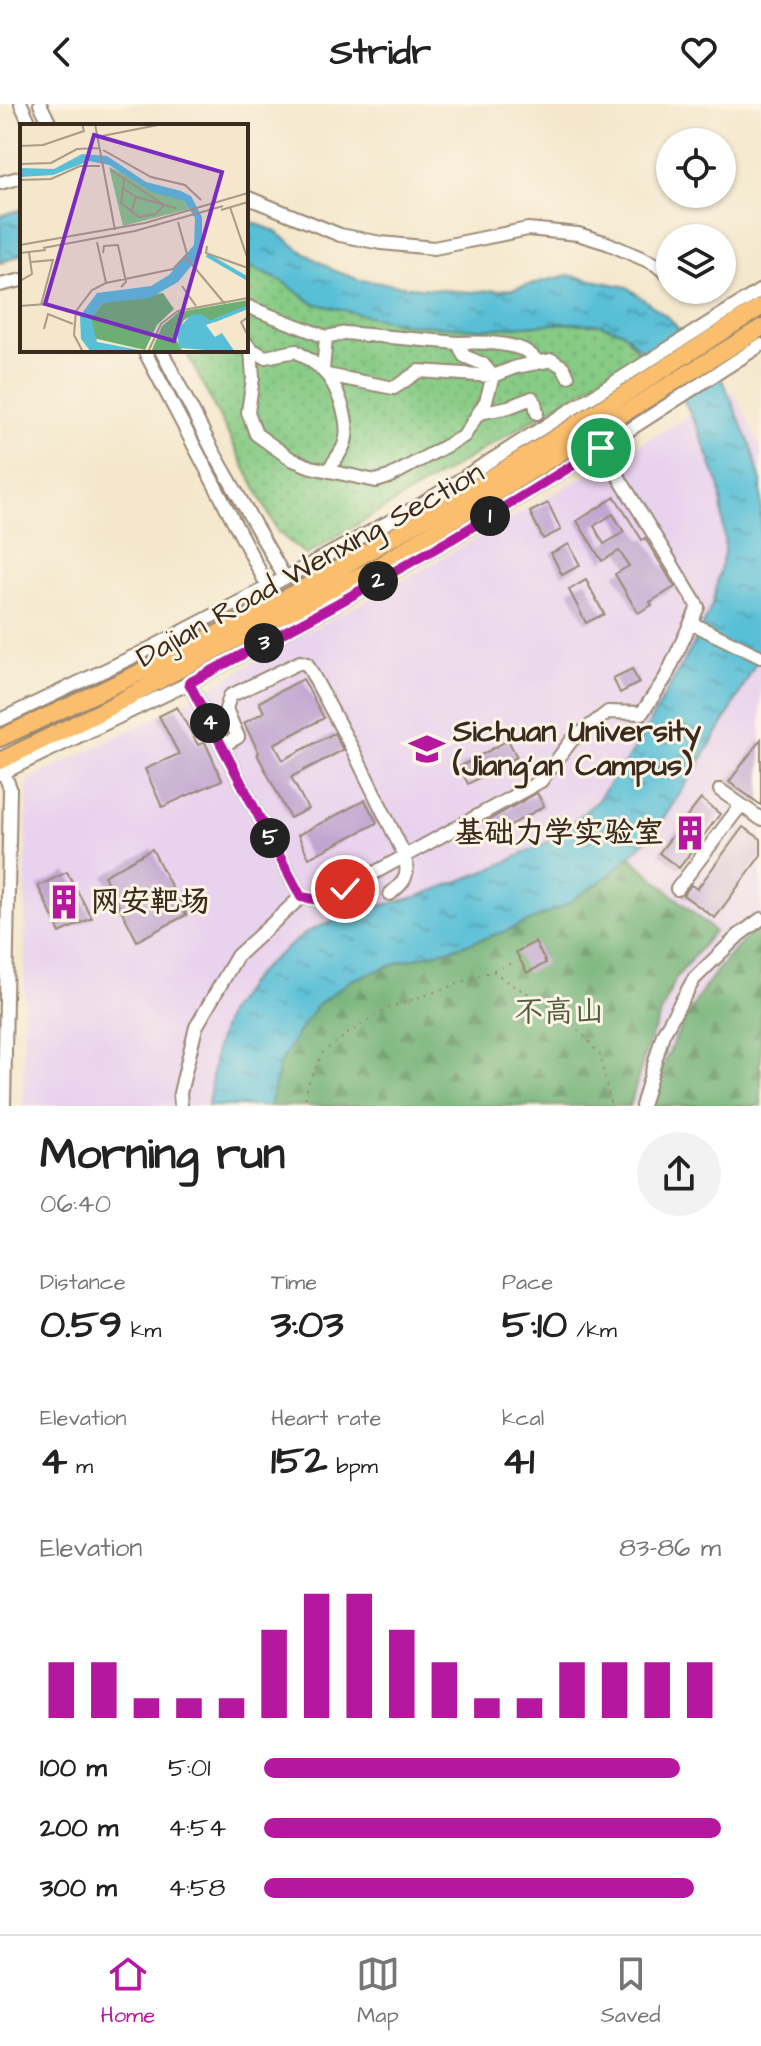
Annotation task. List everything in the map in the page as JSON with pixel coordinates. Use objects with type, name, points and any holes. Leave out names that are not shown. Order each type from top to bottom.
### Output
[{"type":"main road","name":"Dajian Road Wenxing Section","points":[[1,769],[100,712],[375,568],[709,350],[761,307]]},
{"type":"main road","name":"Dajian Road Wenxing Section","points":[[709,350],[761,328]]},
{"type":"main road","name":"Dajian Road Wenxing Section","points":[[0,738],[274,604],[653,386]]},
{"type":"street","points":[[23,108],[38,104],[50,124]]},
{"type":"street","points":[[0,183],[20,178]]},
{"type":"street","points":[[248,198],[340,235],[381,243],[434,248],[528,229],[578,234],[656,265]]},
{"type":"street","points":[[0,285],[20,280]]},
{"type":"street","points":[[0,720],[141,653],[653,386],[709,350],[761,290]]},
{"type":"street","points":[[248,307],[326,337],[345,333],[478,342],[527,351],[539,362]]},
{"type":"street","points":[[326,337],[325,372],[342,404],[347,423],[345,443],[329,469]]},
{"type":"street","points":[[458,343],[464,356],[483,364],[493,376]]},
{"type":"street","points":[[709,350],[761,345]]},
{"type":"street","points":[[248,346],[253,378],[248,412],[256,434],[291,459],[311,467],[376,481],[464,436],[486,401],[493,376]]},
{"type":"street","points":[[248,346],[265,357],[296,351],[325,372],[394,388],[419,371],[493,376],[516,367],[552,360],[563,367],[568,376]]},
{"type":"street","points":[[145,352],[268,587]]},
{"type":"street","points":[[162,352],[213,451],[285,578]]},
{"type":"street","points":[[1,1106],[4,1105],[10,788],[1,769],[189,683],[452,539],[601,448],[653,386]]},
{"type":"street","points":[[479,413],[532,398],[537,413]]},
{"type":"street","points":[[301,897],[320,900],[345,889],[541,781],[572,740],[608,712],[642,713],[666,677],[698,607],[601,448]]},
{"type":"street","points":[[691,623],[761,657]]},
{"type":"street","points":[[222,746],[238,737],[226,709],[230,696],[300,662],[307,664],[405,856],[408,872],[390,894]]},
{"type":"street","points":[[189,683],[301,897]]},
{"type":"street","points":[[720,790],[761,819]]},
{"type":"street","points":[[677,889],[741,805]]},
{"type":"street","points":[[181,1106],[180,1093],[192,1040],[202,1015],[237,956],[301,897]]},
{"type":"street","points":[[642,1106],[663,1034],[694,979],[739,935],[761,919]]},
{"type":"path","points":[[304,1106],[308,1084],[323,1052],[353,1030],[388,1008],[514,962]]},
{"type":"path","points":[[492,971],[550,1005],[585,1037],[600,1055],[611,1106]]},
{"type":"shaded area","name":"Sichuan University (Jiang'an Campus)","points":[[734,390],[761,449],[761,1106],[23,1106],[27,781],[177,707]]},
{"type":"green space","points":[[248,266],[282,281],[313,303],[481,329],[564,323],[600,324],[624,332],[640,356],[306,555],[278,532],[186,352],[248,352]]},
{"type":"green space","name":"不高山","points":[[629,856],[714,931],[676,978],[648,1044],[630,1106],[270,1106],[279,1064],[296,1036],[316,1006],[351,980],[403,961],[506,931],[611,874]]},
{"type":"green space","points":[[761,926],[761,1106],[653,1106],[667,1057],[692,1007],[725,961]]},
{"type":"water","points":[[20,210],[20,255],[0,263],[0,216]]},
{"type":"water","points":[[248,221],[275,231],[335,271],[360,280],[471,292],[512,289],[568,275],[627,287],[670,319],[724,383],[751,446],[761,482],[761,647],[732,708],[691,777],[652,835],[611,874],[562,907],[506,931],[403,961],[351,980],[316,1006],[296,1036],[279,1065],[270,1106],[208,1106],[216,1048],[227,1014],[251,980],[307,932],[345,915],[419,896],[489,870],[552,840],[596,802],[634,750],[697,638],[712,605],[725,548],[720,488],[698,429],[683,399],[624,332],[600,324],[564,323],[481,329],[408,324],[313,303],[282,281],[248,266]]},
{"type":"building","points":[[615,497],[675,587],[638,613],[615,574],[629,566],[619,551],[602,561],[577,521]],"holes":[[[613,514],[624,532],[604,544],[594,526]]]},
{"type":"building","points":[[548,503],[561,530],[543,539],[530,512]]},
{"type":"building","points":[[569,544],[580,565],[562,575],[551,553]]},
{"type":"building","points":[[586,580],[604,614],[586,623],[569,590]]},
{"type":"building","points":[[632,669],[639,683],[620,693],[613,678]]},
{"type":"building","points":[[303,679],[324,718],[274,744],[283,760],[334,733],[343,750],[291,777],[308,809],[290,818],[244,723],[264,712],[259,702]]},
{"type":"building","points":[[177,707],[198,745],[205,742],[222,780],[162,807],[145,769],[179,754],[159,716]]},
{"type":"building","points":[[761,739],[761,805],[729,782]]},
{"type":"building","points":[[508,740],[517,757],[468,784],[459,767]]},
{"type":"building","points":[[537,793],[544,806],[497,833],[489,820]]},
{"type":"building","name":"基础力学实验室","points":[[701,799],[720,814],[679,868],[659,853]]},
{"type":"building","points":[[365,800],[377,823],[309,858],[298,835]]},
{"type":"building","points":[[743,827],[761,839],[761,855],[715,918],[683,895],[691,885],[697,889]]},
{"type":"building","points":[[152,849],[186,915],[137,941],[104,876]]},
{"type":"building","name":"网安靶场","points":[[67,872],[92,918],[60,933],[38,886]]},
{"type":"building","points":[[535,942],[546,963],[527,973],[516,952]]},
{"type":"place","name":"Sichuan University (Jiang'an Campus)","points":[[427,749]]},
{"type":"place","name":"基础力学实验室","points":[[690,833]]},
{"type":"place","name":"网安靶场","points":[[64,902]]},
{"type":"route","points":[[345,889],[320,900],[301,897],[189,683],[452,539],[601,448]]}]
